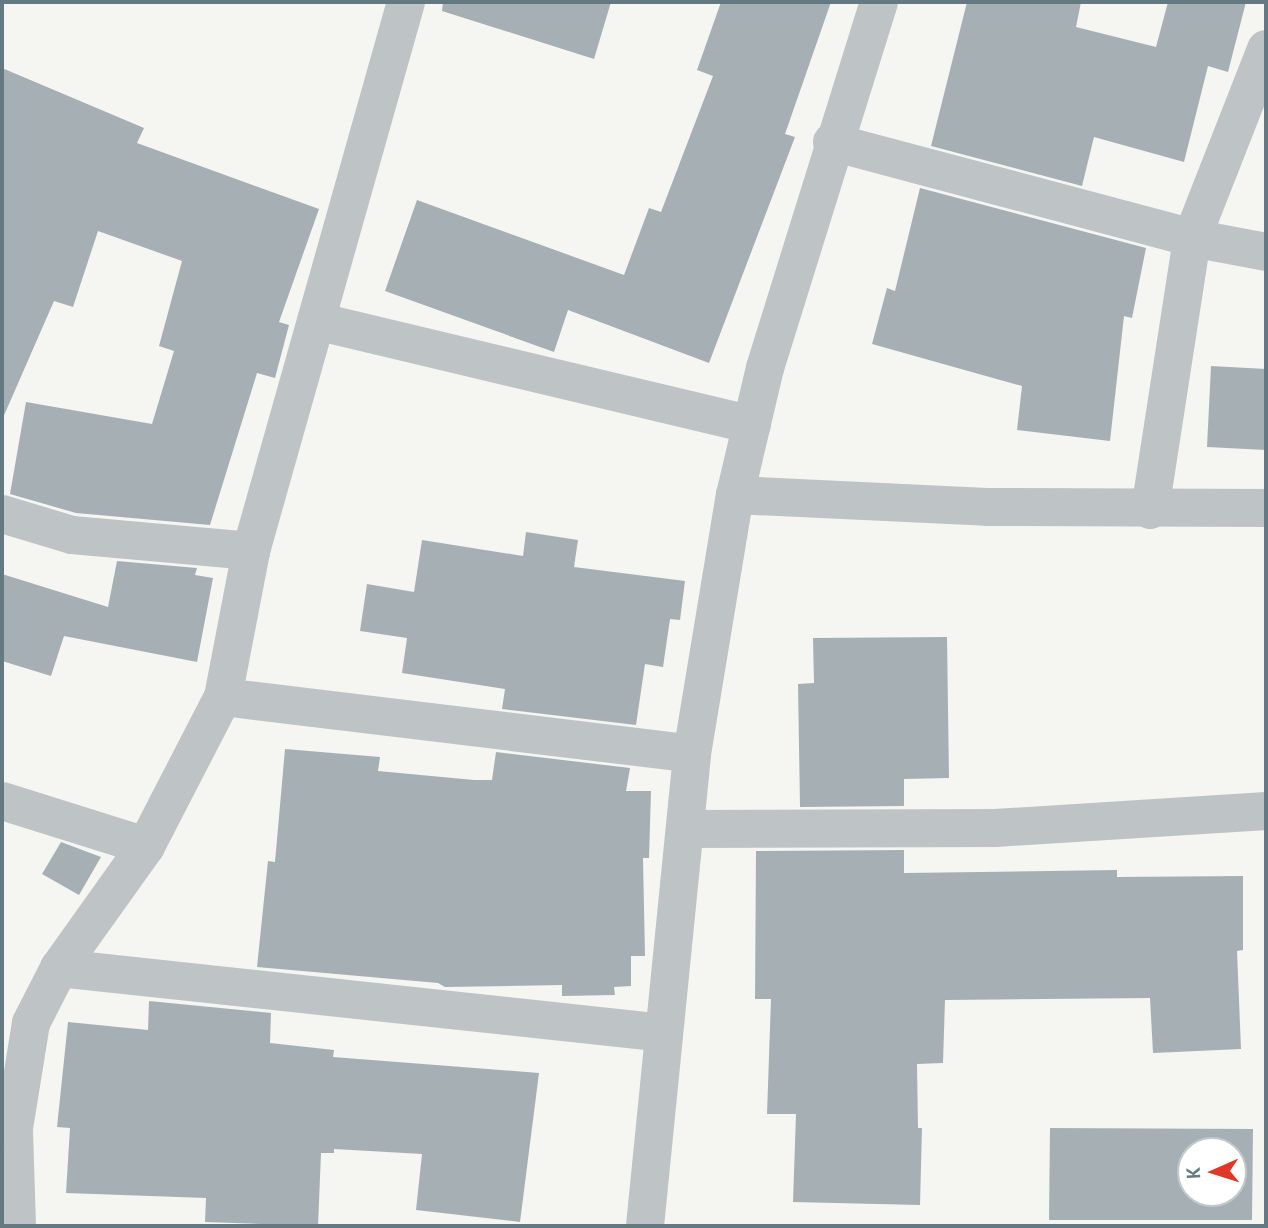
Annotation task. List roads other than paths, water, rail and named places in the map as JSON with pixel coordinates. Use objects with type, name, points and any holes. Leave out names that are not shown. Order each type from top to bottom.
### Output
[{"type":"street","points":[[17,1226],[14,1128],[17,1024],[146,846],[223,697],[251,551],[406,2]]},
{"type":"street","points":[[645,1226],[692,754],[735,495],[752,425],[832,142],[879,2]]},
{"type":"street","points":[[1150,510],[1192,238],[1266,49]]},
{"type":"street","points":[[832,142],[1192,238],[1266,252]]},
{"type":"street","points":[[316,321],[752,425]]},
{"type":"street","points":[[735,495],[1150,510],[1266,508]]},
{"type":"street","points":[[2,514],[72,535],[251,551]]},
{"type":"street","points":[[223,697],[692,754]]},
{"type":"street","points":[[2,801],[146,846]]},
{"type":"street","points":[[685,829],[995,828],[1266,811]]},
{"type":"street","points":[[59,968],[664,1033]]}]
